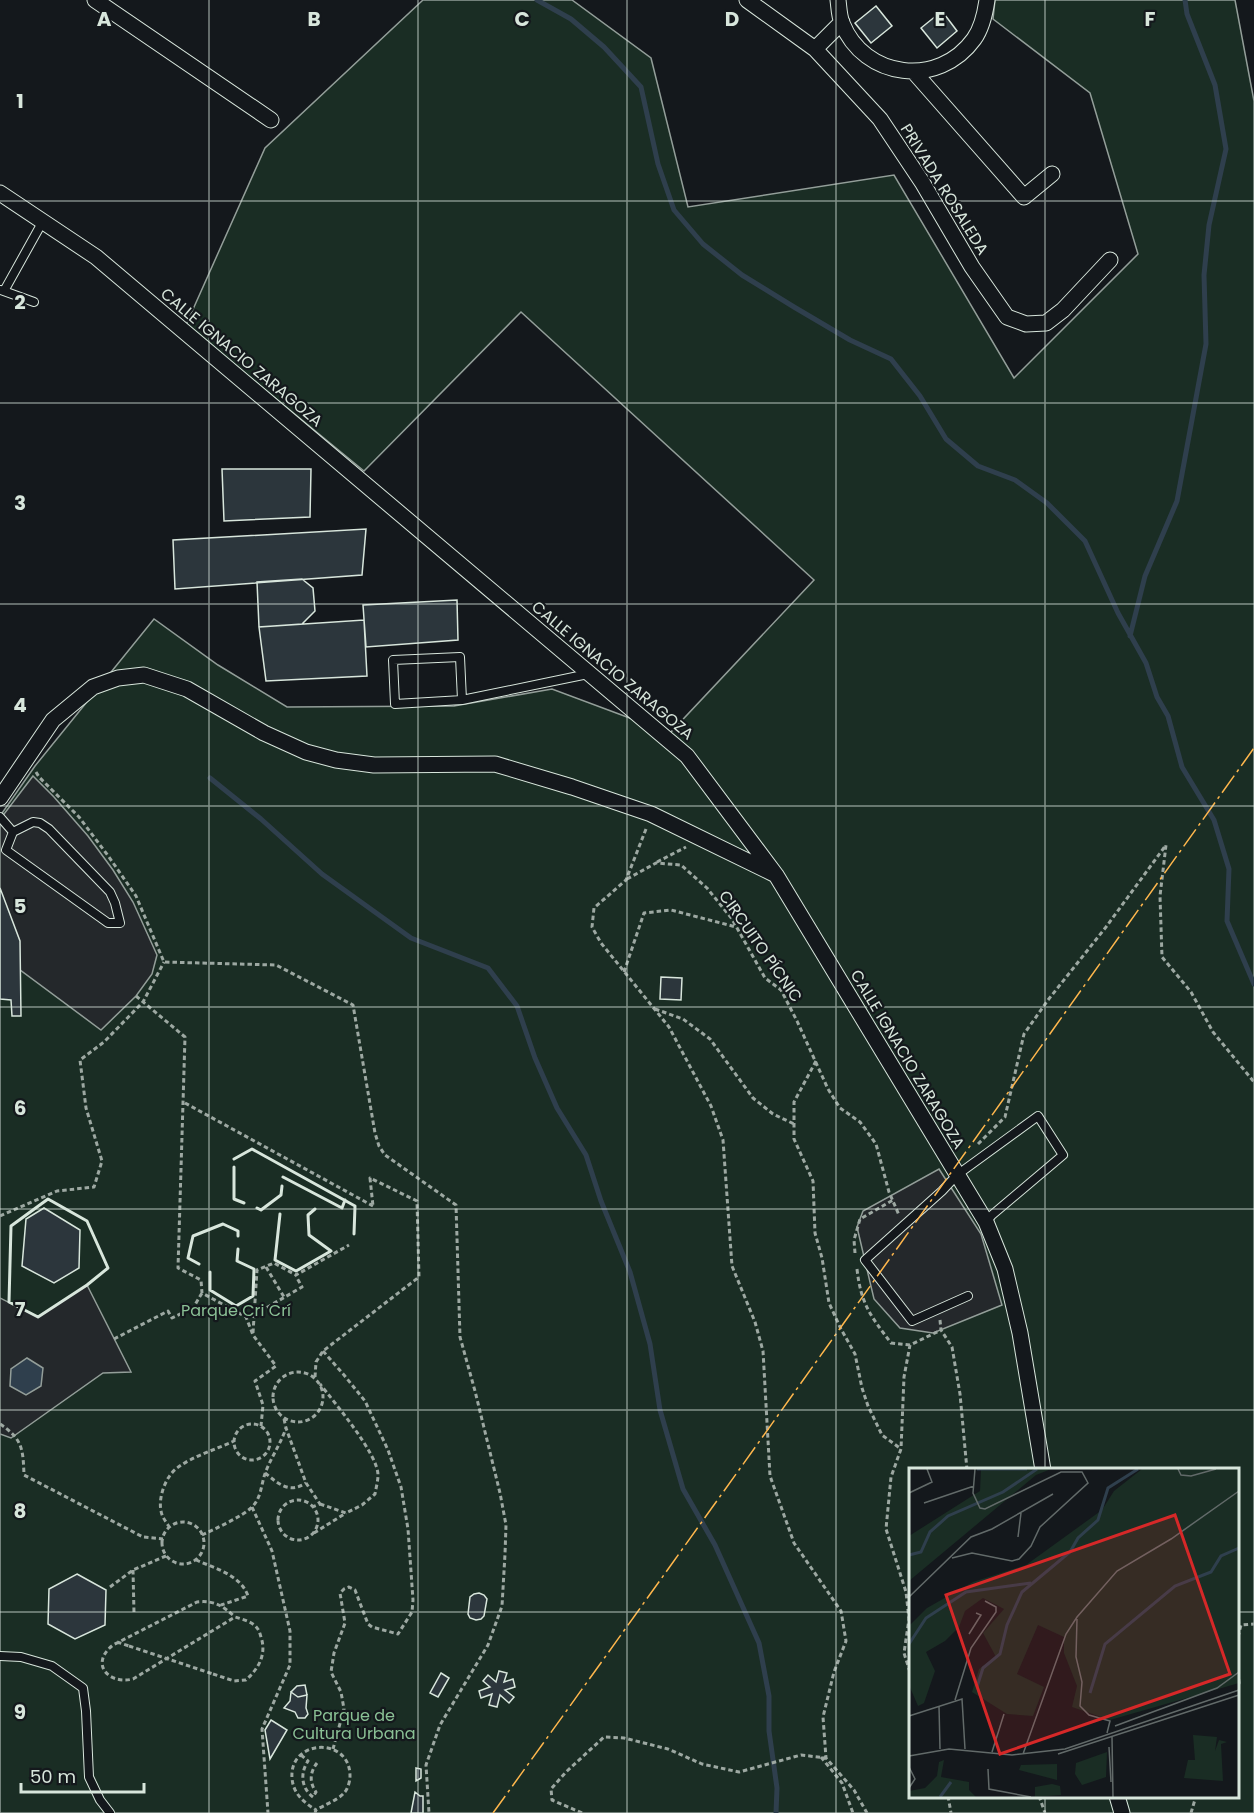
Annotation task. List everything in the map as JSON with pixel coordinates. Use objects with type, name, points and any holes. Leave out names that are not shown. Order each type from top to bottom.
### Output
[{"type":"street","points":[[95,0],[271,120]]},
{"type":"street","name":"PRIVADA ROSALEDA","points":[[747,0],[815,49],[880,119],[922,182],[972,267],[1007,317],[1026,324],[1046,323],[1063,309],[1110,260]]},
{"type":"street","points":[[838,0],[842,22],[853,43],[870,59],[891,69],[914,72],[938,67],[958,56],[975,39],[985,17],[987,0]]},
{"type":"street","points":[[815,49],[842,22]]},
{"type":"street","points":[[914,72],[1024,197],[1052,174]]},
{"type":"street","name":"CALLE IGNACIO ZARAGOZA","points":[[0,193],[96,257],[687,756],[776,875],[986,1222],[1005,1269],[1015,1311],[1042,1468]]},
{"type":"street","points":[[0,798],[53,720],[93,687],[118,678],[144,675],[187,689],[264,734],[306,752],[336,760],[374,765],[495,764],[651,814],[776,875]]},
{"type":"street","points":[[1117,1798],[1122,1813]]},
{"type":"lane","points":[[34,302],[2,291],[43,221]]},
{"type":"lane","points":[[462,700],[460,657],[393,660],[395,704],[462,700],[588,674]]},
{"type":"lane","points":[[0,817],[13,832]]},
{"type":"lane","points":[[33,822],[40,823],[49,829],[110,892],[116,903],[120,923],[108,923],[6,850],[13,832],[33,822]]},
{"type":"lane","points":[[968,1296],[912,1322],[865,1260],[957,1175],[1038,1116],[1063,1155],[986,1222]]},
{"type":"lane","points":[[0,1656],[21,1657],[52,1666],[83,1688],[89,1777],[100,1800],[110,1813]]},
{"type":"path","points":[[28,756],[39,777],[79,817],[136,896],[164,962]]},
{"type":"path","points":[[626,880],[651,814]]},
{"type":"path","points":[[699,837],[689,845],[626,880],[594,908],[592,927],[601,943],[669,1027],[711,1106],[723,1140],[732,1266],[755,1322],[763,1351],[770,1476],[794,1543],[842,1611],[846,1641],[834,1672],[823,1717],[826,1758],[854,1790],[867,1813]]},
{"type":"path","points":[[975,1146],[1005,1117],[1024,1034],[1166,845],[1160,896],[1162,957],[1191,992],[1213,1032],[1254,1082]]},
{"type":"path","name":"CIRCUITO PÍCNIC","points":[[656,863],[681,865],[707,888],[732,919],[765,978],[781,990],[828,1089],[840,1108],[860,1122],[876,1144],[889,1192],[903,1225]]},
{"type":"path","points":[[624,972],[644,913],[671,910],[736,927]]},
{"type":"path","points":[[0,1216],[57,1191],[94,1187],[102,1161],[86,1108],[80,1060],[104,1042],[143,1002],[164,962]]},
{"type":"path","points":[[164,962],[276,965],[353,1005],[379,1146],[385,1155],[456,1205],[460,1337],[500,1493],[506,1525],[505,1554],[502,1606],[488,1645],[440,1725],[426,1765],[429,1813]]},
{"type":"path","points":[[114,1339],[168,1311],[172,1318],[193,1308],[202,1293],[201,1280],[178,1268],[185,1037],[136,996]]},
{"type":"path","points":[[653,1008],[683,1019],[710,1039],[753,1098],[773,1114],[794,1124]]},
{"type":"path","points":[[816,1061],[794,1102],[794,1139],[813,1181],[815,1233],[822,1258],[829,1303],[855,1354],[862,1388],[882,1435],[901,1449]]},
{"type":"path","points":[[184,1102],[373,1206],[370,1178],[417,1201],[419,1277],[323,1351],[316,1362],[315,1377]]},
{"type":"path","points":[[296,1275],[349,1245]]},
{"type":"path","points":[[253,1335],[254,1315],[257,1270],[274,1263],[296,1275],[302,1287],[254,1315]]},
{"type":"path","points":[[266,1266],[284,1297]]},
{"type":"path","points":[[202,1293],[246,1317],[253,1335],[276,1366],[255,1381],[263,1406],[261,1426]]},
{"type":"path","points":[[939,1309],[941,1330],[952,1347],[960,1394],[967,1468]]},
{"type":"path","points":[[909,1669],[904,1653],[909,1619],[906,1592],[886,1529],[891,1477],[901,1449],[904,1377],[910,1346],[941,1330]]},
{"type":"path","points":[[323,1351],[365,1401],[388,1450],[401,1487],[408,1529],[413,1600],[412,1612],[401,1631],[393,1634],[368,1624],[355,1590],[349,1587],[340,1593],[345,1623],[334,1653],[331,1672],[341,1692],[344,1709],[333,1749]]},
{"type":"path","points":[[309,1536],[316,1526],[316,1512],[312,1507],[302,1500],[295,1500],[283,1506],[278,1524],[285,1535],[297,1539],[309,1536],[375,1494],[378,1474],[371,1455],[355,1428],[315,1377],[299,1371],[291,1372],[277,1381],[273,1389],[274,1406],[278,1413],[292,1422],[309,1420],[321,1408],[323,1392],[320,1384]]},
{"type":"path","points":[[284,1418],[306,1484],[320,1504],[346,1513]]},
{"type":"path","points":[[0,1424],[15,1436],[23,1450],[24,1475],[143,1536],[163,1539]]},
{"type":"path","points":[[249,1424],[261,1426],[269,1435],[269,1447],[263,1457],[246,1459],[237,1452],[235,1435],[249,1424]]},
{"type":"path","points":[[202,1535],[252,1507],[258,1498],[265,1473],[286,1428]]},
{"type":"path","points":[[170,1528],[161,1514],[160,1507],[161,1498],[171,1473],[179,1466],[234,1441]]},
{"type":"path","points":[[265,1473],[289,1489],[306,1484]]},
{"type":"path","points":[[312,1507],[320,1504]]},
{"type":"path","points":[[252,1507],[272,1551],[290,1631],[290,1665],[262,1729],[268,1813]]},
{"type":"path","points":[[188,1523],[199,1529],[203,1548],[196,1560],[184,1564],[177,1563],[166,1556],[163,1539],[170,1528],[175,1524],[188,1523]]},
{"type":"path","points":[[110,1587],[133,1570],[166,1556]]},
{"type":"path","points":[[196,1560],[237,1580],[245,1587],[248,1596],[221,1605]]},
{"type":"path","points":[[133,1570],[134,1613]]},
{"type":"path","points":[[117,1642],[129,1646],[213,1674],[234,1681],[246,1680],[255,1672],[263,1658],[262,1642],[257,1627],[235,1617],[221,1605],[206,1601],[197,1602],[117,1642],[104,1652],[101,1662],[104,1671],[112,1677],[125,1681],[133,1679],[235,1617]]},
{"type":"path","points":[[1239,1633],[1241,1625],[1254,1624]]},
{"type":"path","points":[[582,1813],[552,1800],[550,1789],[604,1737],[624,1738],[668,1749],[702,1764],[739,1772],[801,1755],[826,1758]]},
{"type":"path","points":[[315,1747],[333,1749],[342,1755],[347,1764],[350,1773],[349,1784],[345,1793],[315,1811],[295,1791],[291,1773],[301,1755],[315,1747]]},
{"type":"path","points":[[301,1755],[308,1761],[304,1767],[303,1783],[308,1794],[313,1797],[316,1792],[311,1784],[311,1778],[316,1763]]},
{"type":"path","points":[[821,1757],[842,1783],[853,1813]]},
{"type":"path","points":[[948,1798],[951,1813]]},
{"type":"path","points":[[1039,1798],[1046,1813]]},
{"type":"path","points":[[1191,1813],[1196,1798]]},
{"type":"green space","points":[[423,0],[572,0],[651,58],[688,207],[894,175],[1014,378],[1138,254],[1090,93],[993,19],[995,0],[1235,0],[1254,101],[1254,1813],[0,1813],[0,816],[35,766],[154,619],[218,665],[287,707],[454,706],[552,689],[670,733],[814,580],[521,312],[364,471],[186,325],[265,148]]},
{"type":"shaded area","points":[[33,776],[88,836],[113,870],[133,902],[157,955],[152,974],[136,996],[101,1030],[0,955],[0,825],[4,814]]},
{"type":"shaded area","points":[[939,1169],[981,1234],[1002,1305],[933,1333],[900,1328],[874,1299],[857,1227],[863,1211]]},
{"type":"shaded area","points":[[87,1285],[131,1372],[103,1373],[11,1438],[0,1434],[0,1298],[38,1317]]},
{"type":"water","points":[[27,1358],[43,1368],[41,1386],[26,1395],[10,1386],[11,1369]]},
{"type":"building","points":[[876,6],[892,26],[871,43],[855,23]]},
{"type":"building","points":[[942,11],[957,31],[937,48],[921,28]]},
{"type":"building","points":[[222,469],[311,469],[310,517],[224,521]]},
{"type":"building","points":[[366,529],[362,575],[175,589],[173,540]]},
{"type":"building","points":[[302,579],[313,588],[315,611],[302,624],[259,627],[257,582]]},
{"type":"building","points":[[457,600],[458,640],[366,647],[363,605]]},
{"type":"building","points":[[364,620],[367,676],[266,681],[259,627]]},
{"type":"building","points":[[0,888],[20,941],[21,1016],[12,1016],[11,1000],[0,999]]},
{"type":"building","points":[[661,977],[682,978],[681,1000],[660,999]]},
{"type":"building","points":[[44,1208],[80,1230],[79,1268],[54,1283],[22,1266],[26,1219]]},
{"type":"building","points":[[77,1574],[106,1590],[105,1625],[75,1639],[48,1624],[49,1589]]},
{"type":"building","points":[[479,1593],[487,1599],[484,1616],[476,1620],[470,1618],[468,1614],[470,1597]]},
{"type":"building","points":[[499,1671],[507,1673],[504,1682],[513,1679],[515,1687],[505,1690],[514,1697],[509,1703],[500,1695],[497,1707],[489,1705],[492,1694],[481,1698],[479,1691],[490,1687],[483,1681],[488,1675],[496,1682]]},
{"type":"building","points":[[441,1673],[449,1678],[438,1697],[430,1693]]},
{"type":"building","points":[[305,1685],[307,1695],[298,1697],[291,1692],[297,1686]]},
{"type":"building","points":[[291,1692],[298,1697],[307,1695],[308,1714],[305,1718],[298,1718],[295,1712],[284,1708],[290,1701]]},
{"type":"building","points":[[271,1720],[287,1730],[270,1759],[265,1730]]},
{"type":"building","points":[[416,1768],[421,1769],[421,1778],[416,1781]]},
{"type":"building","points":[[415,1792],[423,1796],[423,1813],[411,1813]]},
{"type":"waterway","points":[[537,0],[571,19],[604,47],[641,87],[658,164],[674,210],[703,244],[742,275],[794,307],[850,340],[891,359],[920,396],[946,439],[978,466],[1015,480],[1047,503],[1085,541],[1118,613],[1146,663],[1157,697],[1168,716],[1182,767],[1214,820],[1229,869],[1227,921],[1254,984]]},
{"type":"waterway","points":[[1130,636],[1145,576],[1177,501],[1206,344],[1204,275],[1209,225],[1226,149],[1215,85],[1187,14],[1185,0]]},
{"type":"waterway","points":[[210,778],[261,819],[322,874],[411,938],[488,968],[517,1006],[535,1058],[557,1108],[586,1155],[601,1201],[630,1272],[650,1344],[660,1410],[683,1489],[715,1545],[759,1643],[769,1696],[769,1731],[777,1788],[776,1813]]},
{"type":"wall","points":[[234,1159],[252,1149],[355,1206],[354,1234]]},
{"type":"wall","points":[[234,1167],[234,1199],[244,1203]]},
{"type":"wall","points":[[283,1177],[342,1208],[345,1200]]},
{"type":"wall","points":[[257,1208],[261,1210],[281,1195],[282,1186]]},
{"type":"wall","points":[[48,1199],[87,1221],[108,1268],[87,1285],[38,1317],[9,1302],[11,1226],[48,1199]]},
{"type":"wall","points":[[280,1214],[275,1260],[296,1271],[331,1251],[309,1235],[308,1215],[315,1209]]},
{"type":"wall","points":[[199,1264],[188,1258],[193,1236],[223,1224],[238,1231],[238,1236]]},
{"type":"wall","points":[[210,1272],[210,1290],[236,1306],[253,1296],[254,1269],[237,1261],[238,1249]]},
{"type":"power","points":[[493,1813],[1254,748]]},
{"type":"park label","name":"Parque Cri Crí","points":[[236,1310]]},
{"type":"park label","name":"Parque de Cultura Urbana","points":[[354,1724]]}]
